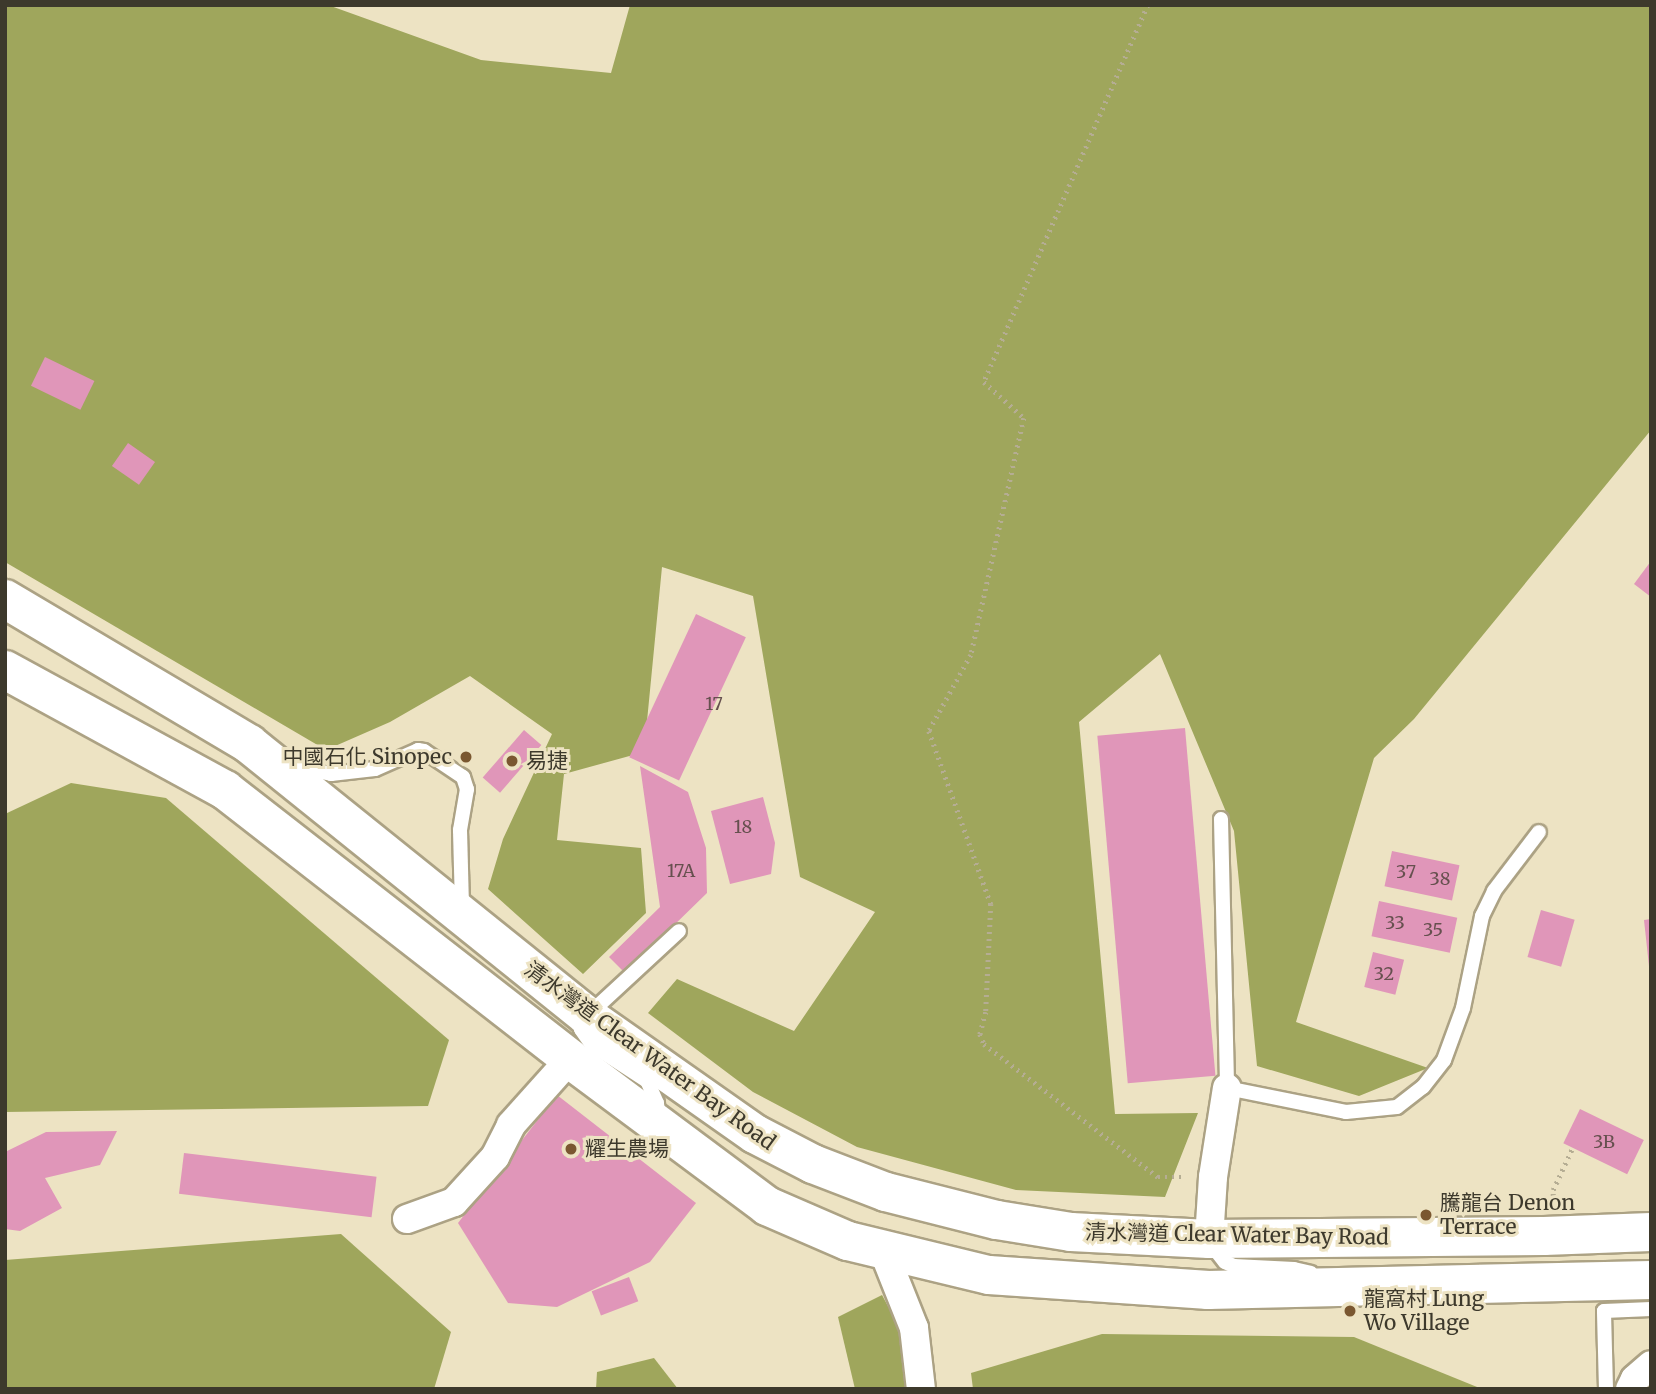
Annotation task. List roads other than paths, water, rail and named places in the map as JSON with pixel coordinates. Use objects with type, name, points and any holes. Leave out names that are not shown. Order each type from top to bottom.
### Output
[{"type":"main road","name":"清水灣道 Clear Water Bay Road","points":[[5,599],[249,744],[587,1016],[783,1151],[886,1192],[1034,1228],[1209,1239],[1544,1236],[1651,1232]]},
{"type":"main road","points":[[5,670],[225,790],[570,1059],[767,1206],[848,1241],[948,1267],[1023,1279],[1208,1290],[1651,1280]]},
{"type":"street","points":[[407,1219],[454,1202],[495,1157],[511,1125],[570,1059]]},
{"type":"street","points":[[1209,1239],[1213,1177],[1227,1088]]},
{"type":"street","points":[[883,1250],[914,1328],[921,1389]]},
{"type":"street","points":[[1630,1389],[1635,1379],[1651,1365]]},
{"type":"lane","points":[[274,764],[331,774],[374,769],[418,750],[424,751],[463,777],[467,789],[460,830],[462,916]]},
{"type":"lane","points":[[1222,818],[1227,1088],[1346,1112],[1397,1107],[1423,1087],[1444,1060],[1463,1008],[1482,916],[1494,891],[1539,832]]},
{"type":"lane","points":[[660,1126],[657,1103],[647,1081],[584,1037],[582,1023],[679,931]]},
{"type":"lane","points":[[1209,1239],[1225,1262],[1246,1268],[1294,1269],[1311,1273],[1333,1287]]},
{"type":"lane","points":[[1606,1389],[1604,1311],[1651,1309]]},
{"type":"place","name":"中國石化 Sinopec","points":[[466,757]]},
{"type":"place","name":"易捷","points":[[512,761]]},
{"type":"place","name":"耀生農場","points":[[571,1149]]},
{"type":"place","name":"騰龍台 Denon Terrace","points":[[1426,1215]]},
{"type":"place","name":"龍窩村 Lung Wo Village","points":[[1350,1311]]}]
